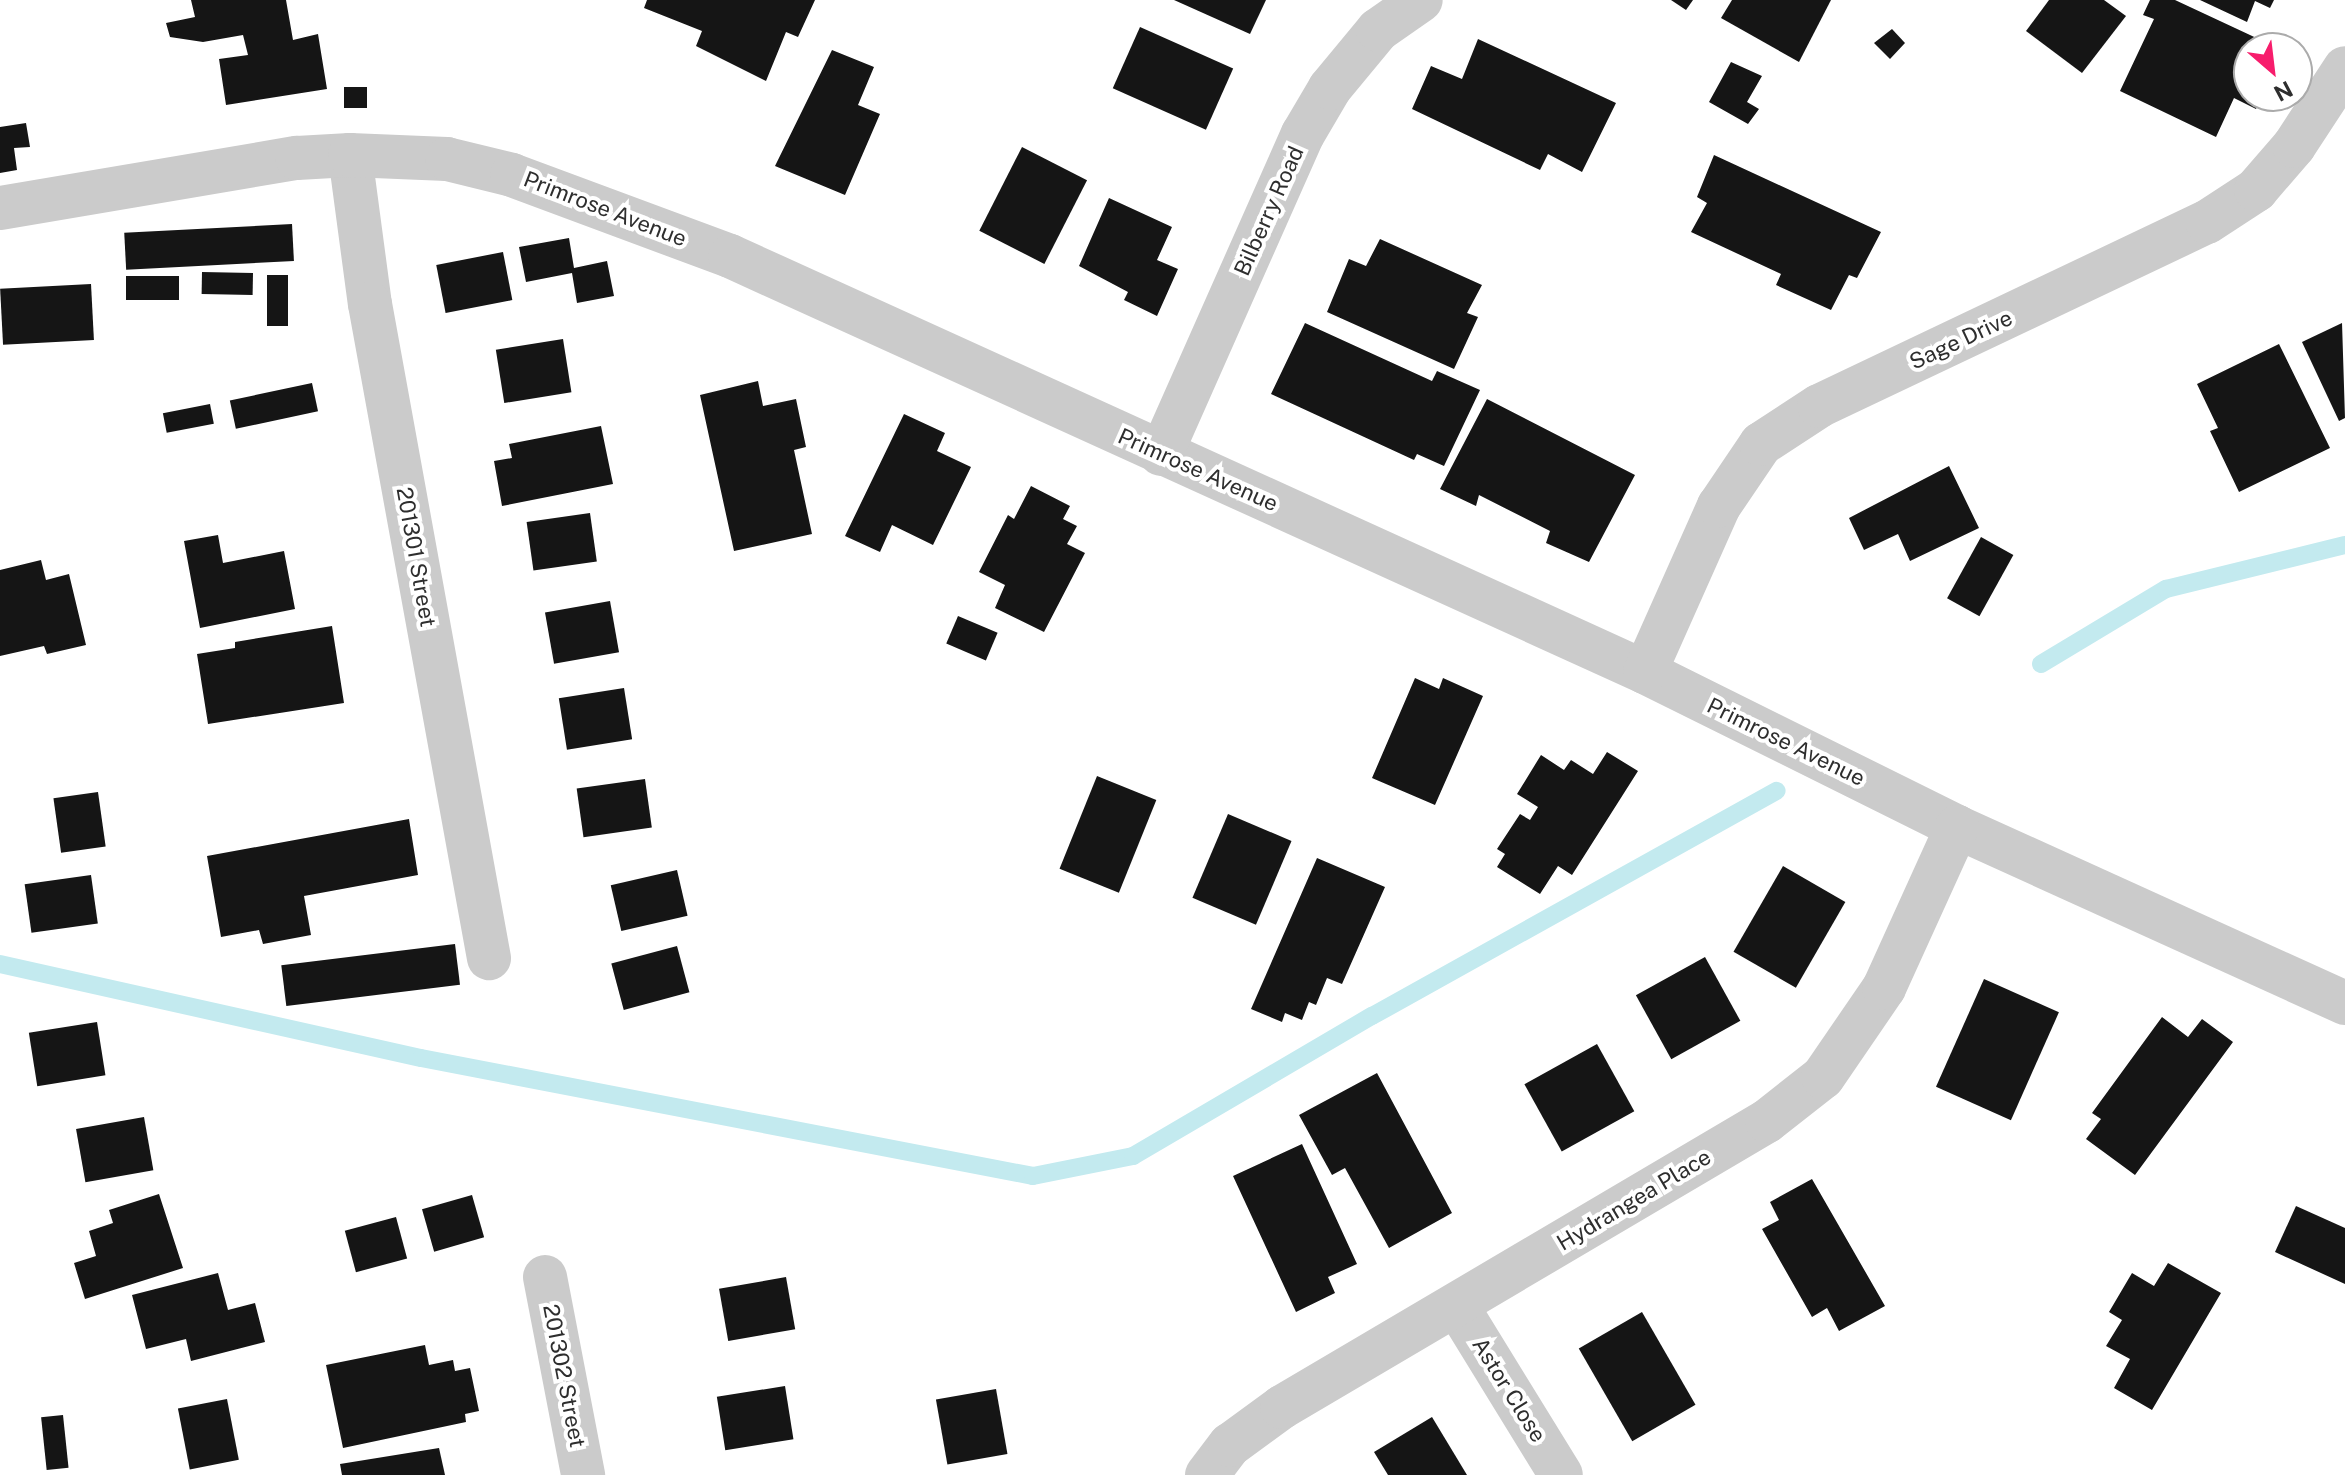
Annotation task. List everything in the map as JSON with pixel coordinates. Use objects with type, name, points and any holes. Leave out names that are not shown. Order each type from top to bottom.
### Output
[{"type":"street","name":"Bilberry Road","points":[[1161,454],[1303,134],[1330,88],[1378,30],[1421,0]]},
{"type":"street","name":"Sage Drive","points":[[1645,672],[1719,506],[1761,444],[1819,406],[2116,268],[2244,198],[2294,146],[2345,68]]},
{"type":"street","name":"Primrose Avenue","points":[[0,208],[297,158],[350,155],[447,159],[512,175],[730,256],[1645,672],[1957,827],[2345,1003]]},
{"type":"street","name":"201301 Street","points":[[350,155],[370,304],[489,958]]},
{"type":"street","name":"Hydrangea Place","points":[[1207,1475],[1230,1445],[1282,1407],[1767,1121],[1823,1077],[1884,988],[1957,827]]},
{"type":"street","name":"201302 Street","points":[[545,1277],[583,1475]]},
{"type":"street","name":"Astor Close","points":[[1457,1306],[1561,1475]]},
{"type":"building","points":[[191,0],[286,0],[293,40],[318,34],[327,89],[226,105],[219,59],[248,55],[243,35],[203,42],[170,37],[166,23],[195,17]]},
{"type":"building","points":[[647,0],[815,0],[798,37],[786,32],[766,81],[696,46],[702,31],[644,8]]},
{"type":"building","points":[[1174,0],[1266,0],[1250,34]]},
{"type":"building","points":[[1671,0],[1693,0],[1686,10]]},
{"type":"building","points":[[1732,0],[1831,0],[1799,62],[1721,18]]},
{"type":"building","points":[[2049,0],[2104,0],[2126,16],[2082,73],[2026,31]]},
{"type":"building","points":[[2150,0],[2175,0],[2244,32],[2233,32],[2233,100],[2216,137],[2120,91],[2154,19],[2143,15]]},
{"type":"building","points":[[2200,0],[2274,0],[2270,8],[2255,1],[2247,22]]},
{"type":"building","points":[[1140,27],[1233,68],[1206,130],[1113,88]]},
{"type":"building","points":[[1892,29],[1905,43],[1890,59],[1874,43]]},
{"type":"building","points":[[1478,39],[1616,103],[1582,172],[1548,154],[1540,170],[1412,109],[1431,66],[1462,79]]},
{"type":"building","points":[[832,50],[874,67],[858,105],[880,114],[845,195],[775,166]]},
{"type":"building","points":[[1731,62],[1762,76],[1747,102],[1759,109],[1748,124],[1709,102]]},
{"type":"building","points":[[344,87],[367,87],[367,108],[344,108]]},
{"type":"building","points":[[26,123],[30,147],[14,148],[17,170],[0,173],[0,127]]},
{"type":"building","points":[[1022,147],[1087,180],[1044,264],[979,231]]},
{"type":"building","points":[[1714,155],[1881,232],[1857,278],[1849,275],[1831,310],[1776,285],[1781,274],[1691,232],[1707,203],[1697,197]]},
{"type":"building","points":[[1109,198],[1172,227],[1157,260],[1178,269],[1157,316],[1124,300],[1128,292],[1079,266]]},
{"type":"building","points":[[292,224],[294,261],[126,270],[124,233]]},
{"type":"building","points":[[569,238],[574,268],[607,261],[614,296],[577,303],[572,273],[526,282],[519,247]]},
{"type":"building","points":[[1380,239],[1482,285],[1467,313],[1478,317],[1454,369],[1327,312],[1349,259],[1366,266]]},
{"type":"building","points":[[503,252],[512,300],[446,313],[436,265]]},
{"type":"building","points":[[202,272],[253,273],[253,295],[202,294]]},
{"type":"building","points":[[267,275],[288,275],[288,326],[267,326]]},
{"type":"building","points":[[126,276],[179,276],[179,300],[126,300]]},
{"type":"building","points":[[91,284],[94,340],[3,345],[0,289]]},
{"type":"building","points":[[1305,323],[1432,381],[1437,371],[1480,390],[1444,466],[1417,454],[1414,460],[1271,394]]},
{"type":"building","points":[[2342,323],[2345,418],[2339,421],[2302,342]]},
{"type":"building","points":[[563,339],[571,392],[504,403],[496,350]]},
{"type":"building","points":[[2279,344],[2330,448],[2239,492],[2210,431],[2218,428],[2197,384]]},
{"type":"building","points":[[758,381],[763,406],[796,399],[806,447],[794,450],[812,534],[734,551],[700,395]]},
{"type":"building","points":[[312,383],[318,411],[236,429],[230,400]]},
{"type":"building","points":[[1487,399],[1635,475],[1589,562],[1546,543],[1550,531],[1479,495],[1476,506],[1440,489]]},
{"type":"building","points":[[210,404],[214,424],[167,433],[163,413]]},
{"type":"building","points":[[904,414],[945,433],[937,451],[971,467],[933,545],[892,525],[880,552],[845,536]]},
{"type":"building","points":[[601,426],[613,484],[502,506],[494,461],[512,458],[509,444]]},
{"type":"building","points":[[1949,466],[1979,528],[1910,561],[1898,534],[1864,550],[1849,518]]},
{"type":"building","points":[[1031,486],[1070,506],[1063,519],[1077,526],[1067,544],[1085,553],[1044,632],[995,608],[1005,585],[979,572],[1008,515],[1014,519]]},
{"type":"building","points":[[590,513],[597,562],[533,570],[527,522]]},
{"type":"building","points":[[218,535],[223,563],[284,551],[295,609],[200,628],[184,541]]},
{"type":"building","points":[[1981,537],[2013,555],[1979,616],[1947,598]]},
{"type":"building","points":[[41,560],[46,580],[69,574],[86,645],[47,654],[44,646],[0,656],[0,570]]},
{"type":"building","points":[[610,601],[619,652],[554,664],[545,612]]},
{"type":"building","points":[[958,616],[998,633],[986,660],[946,644]]},
{"type":"building","points":[[332,626],[344,703],[208,724],[197,654],[235,648],[235,642]]},
{"type":"building","points":[[1415,678],[1439,689],[1443,678],[1483,696],[1435,805],[1372,778]]},
{"type":"building","points":[[624,688],[632,739],[567,750],[559,698]]},
{"type":"building","points":[[1607,752],[1638,771],[1572,875],[1558,866],[1540,894],[1497,867],[1505,854],[1497,849],[1520,814],[1530,820],[1538,807],[1517,794],[1541,755],[1564,770],[1571,760],[1593,774]]},
{"type":"building","points":[[1097,776],[1156,800],[1119,893],[1060,869]]},
{"type":"building","points":[[645,779],[652,828],[583,837],[577,789]]},
{"type":"building","points":[[98,792],[106,846],[61,853],[53,798]]},
{"type":"building","points":[[1228,814],[1292,841],[1256,925],[1192,898]]},
{"type":"building","points":[[409,819],[418,875],[304,896],[311,935],[263,944],[259,930],[221,937],[207,856]]},
{"type":"building","points":[[1317,858],[1385,887],[1342,984],[1327,978],[1316,1005],[1309,1002],[1302,1020],[1285,1013],[1282,1022],[1251,1009]]},
{"type":"building","points":[[1783,866],[1845,902],[1796,988],[1734,952]]},
{"type":"building","points":[[677,870],[688,916],[621,931],[611,885]]},
{"type":"building","points":[[91,875],[98,924],[31,933],[25,884]]},
{"type":"building","points":[[455,944],[460,985],[286,1006],[281,965]]},
{"type":"building","points":[[677,946],[689,992],[624,1010],[611,964]]},
{"type":"building","points":[[1705,957],[1740,1021],[1671,1059],[1636,995]]},
{"type":"building","points":[[1984,979],[2059,1012],[2011,1120],[1936,1087]]},
{"type":"building","points":[[2162,1017],[2188,1037],[2202,1019],[2233,1042],[2135,1175],[2086,1139],[2101,1119],[2092,1113]]},
{"type":"building","points":[[97,1022],[105,1075],[37,1086],[29,1033]]},
{"type":"building","points":[[1597,1044],[1634,1111],[1562,1152],[1524,1084]]},
{"type":"building","points":[[1377,1073],[1452,1213],[1389,1248],[1345,1168],[1332,1175],[1299,1115]]},
{"type":"building","points":[[144,1117],[153,1170],[85,1182],[76,1129]]},
{"type":"building","points":[[1302,1144],[1357,1264],[1328,1277],[1335,1293],[1296,1312],[1233,1176]]},
{"type":"building","points":[[1812,1179],[1885,1306],[1839,1331],[1827,1308],[1812,1317],[1762,1229],[1779,1220],[1770,1202]]},
{"type":"building","points":[[159,1194],[183,1268],[85,1299],[74,1263],[96,1256],[89,1231],[113,1223],[109,1210]]},
{"type":"building","points":[[472,1195],[484,1237],[434,1252],[422,1209]]},
{"type":"building","points":[[2296,1206],[2345,1228],[2345,1284],[2275,1252]]},
{"type":"building","points":[[396,1217],[407,1259],[356,1272],[345,1231]]},
{"type":"building","points":[[2168,1263],[2221,1293],[2152,1410],[2114,1388],[2130,1359],[2106,1346],[2122,1320],[2109,1312],[2132,1273],[2154,1286]]},
{"type":"building","points":[[218,1273],[228,1310],[255,1303],[265,1342],[191,1361],[186,1339],[146,1349],[132,1295]]},
{"type":"building","points":[[786,1277],[795,1329],[728,1341],[719,1289]]},
{"type":"building","points":[[1642,1312],[1696,1405],[1632,1441],[1579,1348]]},
{"type":"building","points":[[425,1345],[429,1365],[453,1360],[455,1371],[470,1368],[479,1411],[465,1414],[466,1422],[343,1448],[326,1365]]},
{"type":"building","points":[[785,1386],[793,1439],[725,1450],[717,1397]]},
{"type":"building","points":[[996,1389],[1007,1454],[947,1465],[936,1400]]},
{"type":"building","points":[[227,1399],[239,1460],[190,1469],[178,1409]]},
{"type":"building","points":[[63,1415],[69,1468],[47,1470],[41,1417]]},
{"type":"building","points":[[1432,1417],[1467,1475],[1388,1475],[1374,1452]]},
{"type":"building","points":[[439,1448],[445,1475],[342,1475],[340,1464]]},
{"type":"waterway","points":[[2041,664],[2166,589],[2345,545]]},
{"type":"waterway","points":[[0,964],[421,1058],[1033,1176],[1133,1156],[1372,1016],[1777,791]]}]
